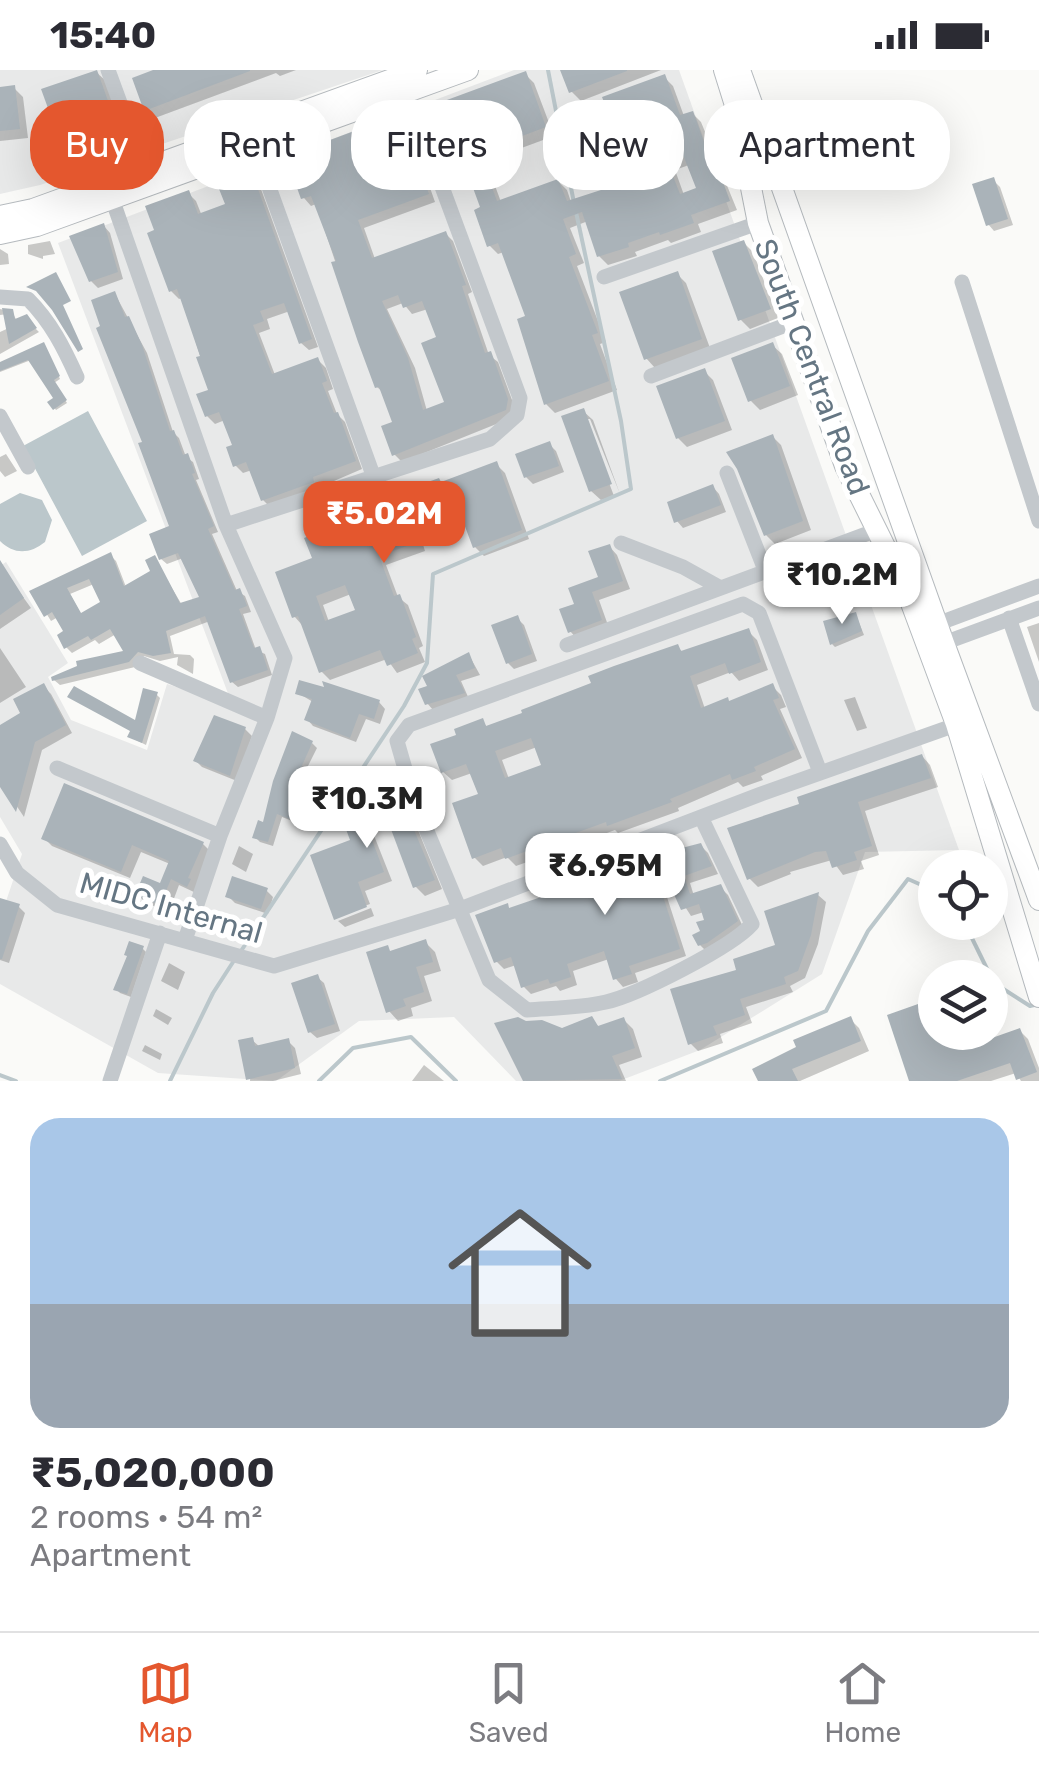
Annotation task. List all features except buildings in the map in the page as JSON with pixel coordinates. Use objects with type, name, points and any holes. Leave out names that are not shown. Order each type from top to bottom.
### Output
[{"type":"main road","points":[[331,110],[418,78],[468,70]]},
{"type":"main road","name":"South Central Road","points":[[724,70],[758,223],[845,466],[904,587],[1039,900]]},
{"type":"main road","name":"South Central Road","points":[[740,70],[940,634],[1039,996]]},
{"type":"main road","points":[[0,216],[109,190]]},
{"type":"main road","points":[[0,234],[37,226],[109,190]]},
{"type":"street","points":[[108,70],[119,100]]},
{"type":"street","points":[[226,524],[490,439],[517,416],[520,398],[418,78]]},
{"type":"street","points":[[109,190],[226,524],[284,658],[267,718],[220,836],[185,940]]},
{"type":"street","points":[[270,190],[372,476]]},
{"type":"street","points":[[604,278],[758,223]]},
{"type":"street","points":[[962,282],[1039,521]]},
{"type":"street","points":[[0,297],[28,299],[41,312],[60,340],[77,377]]},
{"type":"street","points":[[651,376],[794,322]]},
{"type":"street","points":[[0,416],[28,467]]},
{"type":"street","points":[[727,473],[765,570]]},
{"type":"street","points":[[568,645],[877,530]]},
{"type":"street","points":[[621,543],[683,566],[719,588]]},
{"type":"street","points":[[940,634],[1039,586]]},
{"type":"street","points":[[701,817],[752,924],[740,936],[695,962],[607,1002],[527,1010],[489,980],[414,800],[397,741],[409,725],[743,604],[759,613],[820,772]]},
{"type":"street","points":[[940,634],[1039,608]]},
{"type":"street","points":[[1009,618],[1039,704]]},
{"type":"street","points":[[140,663],[267,718]]},
{"type":"street","name":"MIDC Internal","points":[[0,844],[17,873],[56,905],[274,966],[460,909],[820,772],[964,722]]},
{"type":"street","points":[[57,768],[220,836]]},
{"type":"street","points":[[110,1081],[160,933]]},
{"type":"shaded area","points":[[0,70],[383,70],[294,100],[184,100],[184,137],[164,143],[164,100],[30,100],[30,187],[0,194]]},
{"type":"shaded area","points":[[514,70],[679,70],[704,140],[704,190],[722,190],[959,850],[865,852],[822,974],[700,1050],[619,1081],[516,1081],[454,1017],[359,1021],[276,1081],[158,1073],[0,984],[0,919],[22,854],[0,817],[0,566],[6,562],[68,663],[48,677],[71,720],[147,750],[167,684],[232,704],[58,243],[198,190],[331,190],[331,139],[351,132],[351,190],[523,190],[523,100],[435,100]]},
{"type":"shaded area","points":[[88,411],[147,521],[82,556],[23,446]]},
{"type":"shaded area","points":[[20,493],[42,500],[52,520],[45,542],[22,551],[0,541],[0,504]]},
{"type":"waterway","points":[[548,70],[574,203]]},
{"type":"waterway","points":[[241,951],[404,706],[427,663],[433,574],[631,489],[621,421],[576,212]]},
{"type":"waterway","points":[[660,1081],[826,1011],[868,931],[908,879],[918,883]]},
{"type":"waterway","points":[[973,940],[994,983],[1030,1006],[1039,1004]]},
{"type":"waterway","points":[[170,1081],[213,993],[235,959]]},
{"type":"waterway","points":[[319,1081],[353,1048],[411,1037],[456,1081]]},
{"type":"waterway","points":[[0,1075],[16,1081]]}]
